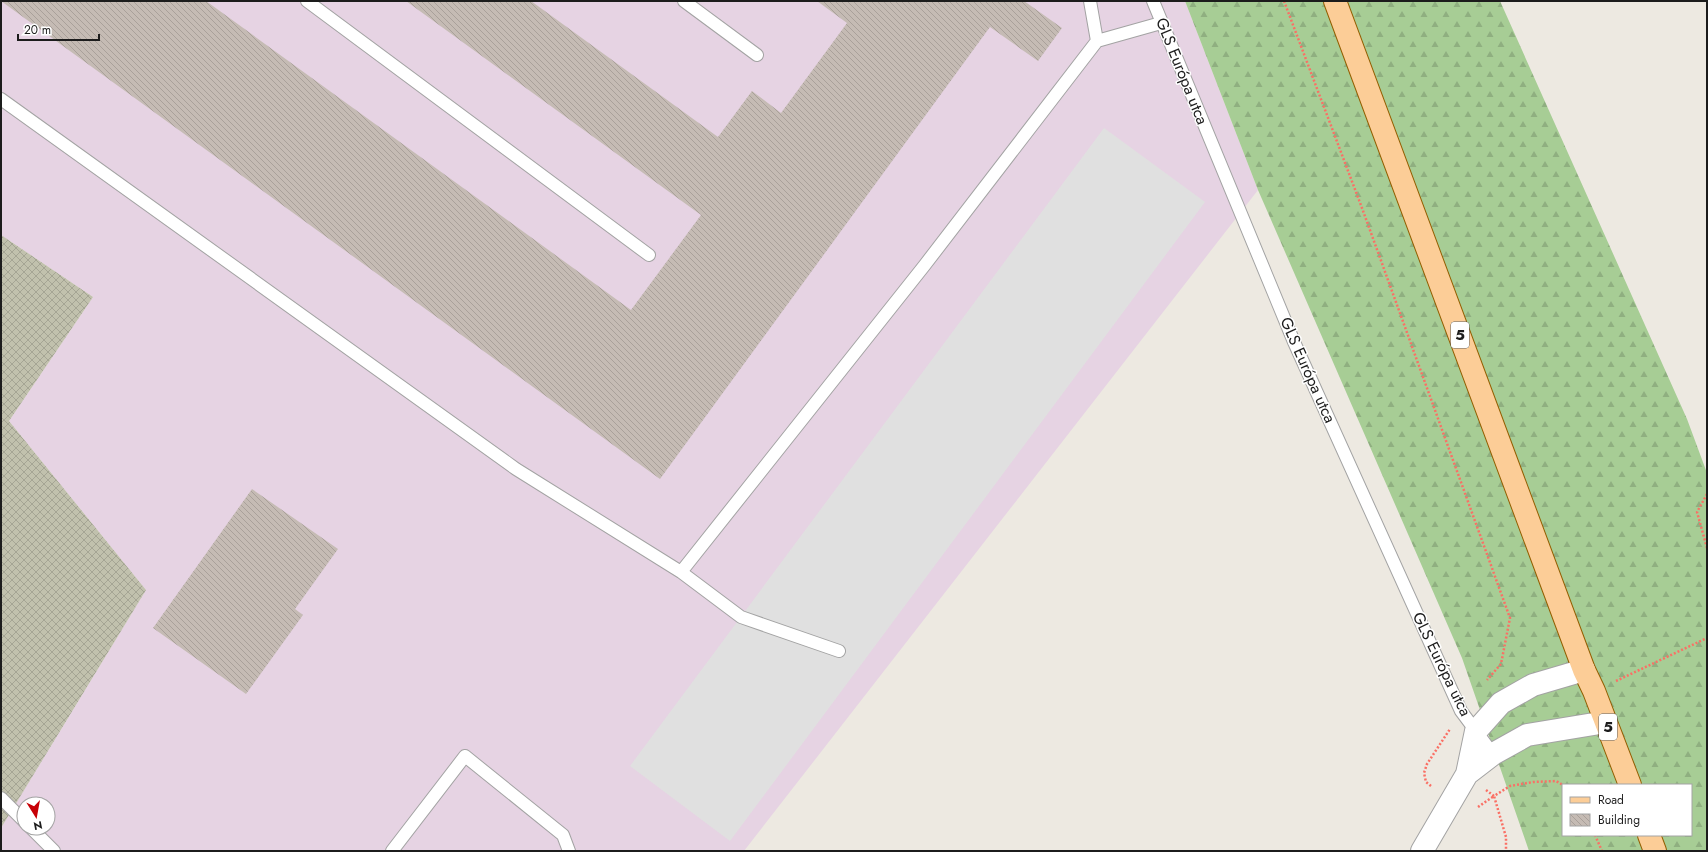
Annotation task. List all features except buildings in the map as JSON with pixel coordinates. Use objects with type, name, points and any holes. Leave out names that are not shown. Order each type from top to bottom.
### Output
[{"type":"main road","name":"5","points":[[1334,1],[1584,670],[1594,691],[1630,784]]},
{"type":"main road","points":[[1649,836],[1655,851]]},
{"type":"street","name":"GLS Európa utca","points":[[1422,851],[1467,774],[1476,731],[1501,703],[1533,685],[1584,670]]},
{"type":"street","name":"GLS Európa utca","points":[[1467,774],[1493,754],[1527,735],[1606,722]]},
{"type":"lane","points":[[308,1],[649,255]]},
{"type":"lane","points":[[684,1],[757,55]]},
{"type":"lane","points":[[1090,1],[1097,41]]},
{"type":"lane","name":"GLS Európa utca","points":[[1153,1],[1294,342],[1462,710],[1493,754]]},
{"type":"lane","points":[[681,572],[924,266],[1097,41],[1161,23]]},
{"type":"lane","points":[[1,99],[516,469],[681,572],[741,617],[839,651]]},
{"type":"lane","points":[[392,851],[465,756],[563,835],[569,851]]},
{"type":"lane","points":[[1,798],[16,813]]},
{"type":"lane","points":[[39,836],[54,851]]},
{"type":"path","points":[[1284,1],[1362,208],[1510,618],[1501,664],[1486,681]]},
{"type":"path","points":[[1707,494],[1697,512],[1707,548]]},
{"type":"path","points":[[1594,691],[1707,638]]},
{"type":"path","points":[[1452,800],[1426,782],[1424,773],[1427,764],[1462,710]]},
{"type":"path","points":[[1467,774],[1494,796],[1506,837],[1506,851]]},
{"type":"path","points":[[1476,808],[1510,786],[1533,782],[1556,781],[1562,784]]},
{"type":"path","points":[[1595,836],[1602,851]]},
{"type":"shaded area","points":[[1,1],[1185,1],[1258,190],[744,851],[1,851],[1,828],[16,803],[16,836],[56,836],[56,796],[20,796],[146,590],[9,421],[93,297],[1,235]]},
{"type":"shaded area","points":[[1104,128],[1205,202],[730,841],[630,766]]},
{"type":"shaded area","points":[[1,235],[93,297],[9,421],[146,590],[20,796],[16,796],[16,803],[1,828]]},
{"type":"green space","points":[[1185,1],[1500,1],[1687,419],[1707,473],[1707,851],[1529,851],[1462,658],[1258,190]]}]
